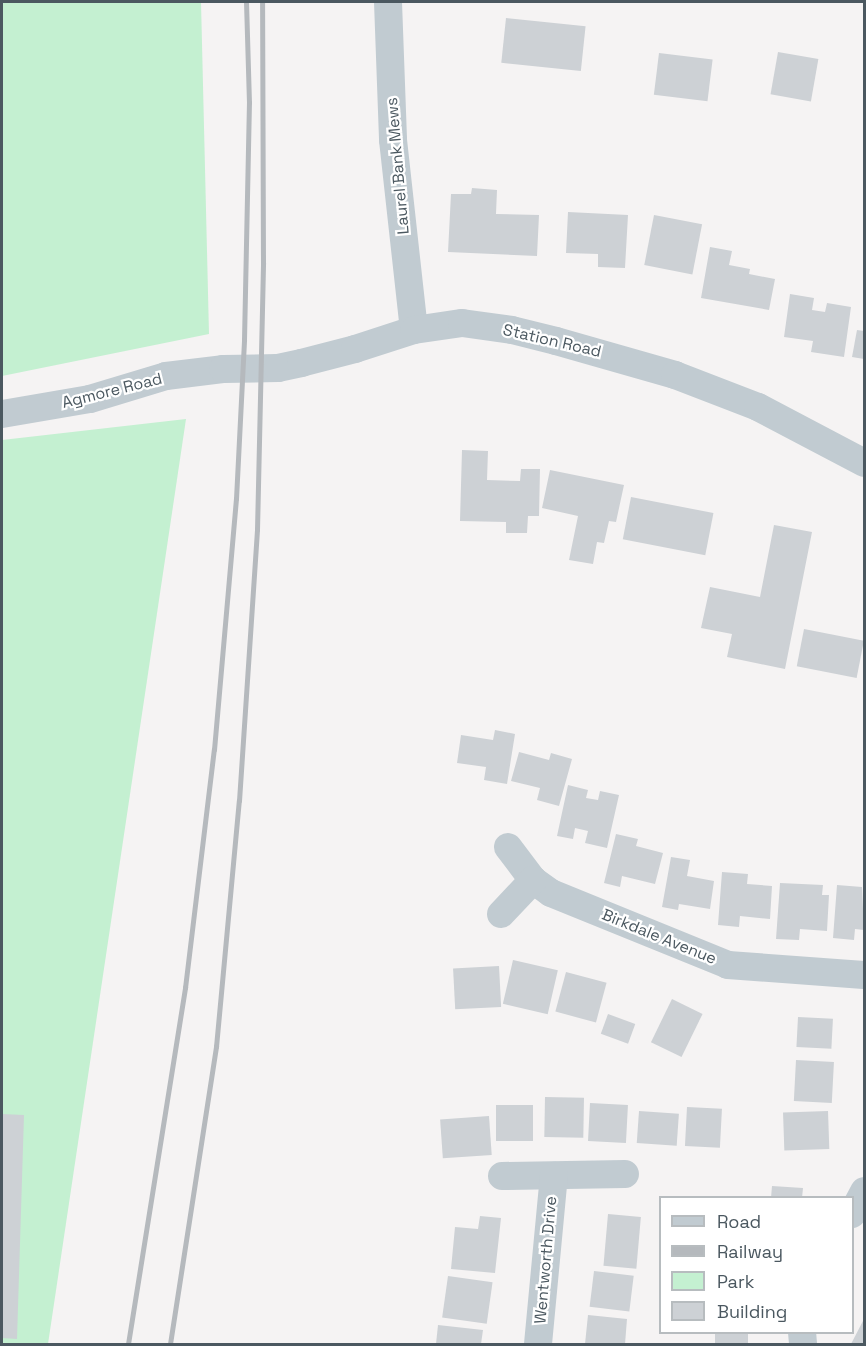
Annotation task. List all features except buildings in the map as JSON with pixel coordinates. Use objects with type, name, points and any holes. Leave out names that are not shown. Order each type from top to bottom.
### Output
[{"type":"street","name":"Laurel Bank Mews","points":[[388,2],[393,140],[414,330]]},
{"type":"street","name":"Station Road","points":[[223,369],[278,368],[356,350],[414,330],[462,323],[512,330],[614,356],[675,375],[758,407],[864,463]]},
{"type":"street","name":"Agmore Road","points":[[2,414],[90,399],[166,376],[223,369]]},
{"type":"street","name":"Birkdale Avenue","points":[[508,846],[533,880],[551,893],[728,965],[864,975]]},
{"type":"street","points":[[501,914],[533,880]]},
{"type":"street","name":"Wentworth Drive","points":[[502,1176],[625,1174]]},
{"type":"street","name":"Wentworth Drive","points":[[538,1344],[554,1176]]},
{"type":"street","points":[[854,1210],[864,1191]]},
{"type":"green space","points":[[2,2],[201,2],[209,334],[2,376]]},
{"type":"green space","points":[[186,419],[48,1344],[2,1344],[2,440]]},
{"type":"railway","points":[[128,1344],[185,988],[214,750],[236,499],[244,340],[249,103],[246,2]]},
{"type":"railway","points":[[170,1344],[216,1047],[239,801],[257,530],[263,263],[262,2]]}]
